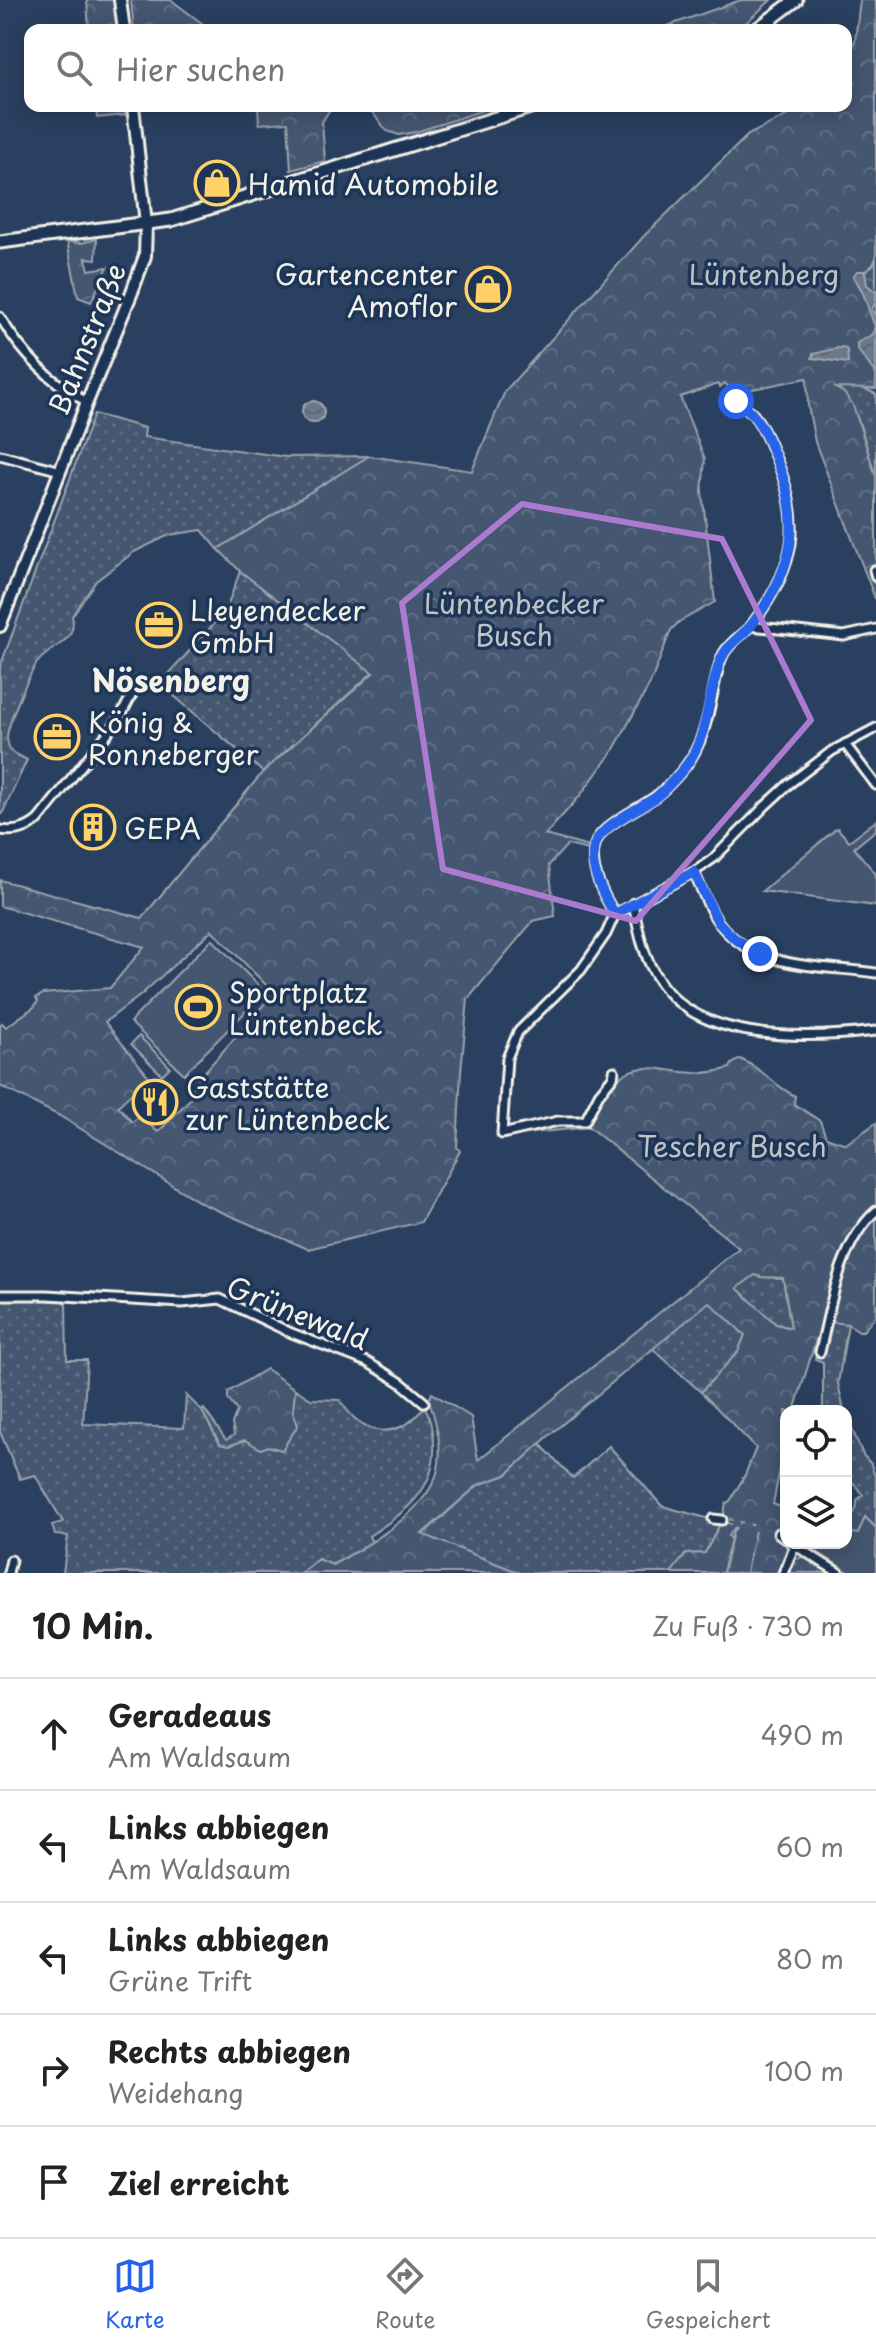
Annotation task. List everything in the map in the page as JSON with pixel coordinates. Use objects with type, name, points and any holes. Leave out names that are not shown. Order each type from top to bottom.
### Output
[{"type":"main road","points":[[120,0],[123,24]]},
{"type":"main road","points":[[764,24],[796,0]]},
{"type":"main road","name":"Bahnstraße","points":[[0,626],[145,256],[146,224],[134,112]]},
{"type":"main road","points":[[0,242],[171,220],[515,112]]},
{"type":"street","points":[[0,317],[21,348],[47,377],[87,402]]},
{"type":"street","points":[[615,914],[605,899],[595,868],[594,848],[598,837],[656,797],[687,764],[705,727],[724,652],[750,626],[776,590],[792,540],[793,518],[786,483],[764,430],[748,407],[736,401]]},
{"type":"street","points":[[0,455],[61,471]]},
{"type":"street","points":[[750,626],[844,636],[876,629]]},
{"type":"street","points":[[0,830],[25,829],[38,820],[119,719],[139,681]]},
{"type":"street","points":[[614,1071],[585,1121],[558,1121],[502,1134],[507,1058],[518,1032],[581,970],[606,934],[615,914],[714,858],[789,784],[845,744],[876,728]]},
{"type":"street","points":[[845,744],[876,785]]},
{"type":"street","points":[[694,872],[718,922],[734,938],[760,954],[793,964],[876,973]]},
{"type":"street","points":[[633,903],[643,948],[655,976],[685,1009],[708,1021],[749,1031],[792,1035],[846,1035],[876,1031]]},
{"type":"street","points":[[820,1352],[841,1271],[856,1236],[876,1211]]},
{"type":"street","name":"Grünewald","points":[[0,1295],[182,1303],[220,1299],[289,1332],[367,1362],[400,1382],[424,1402]]},
{"type":"street","points":[[713,1519],[722,1520]]},
{"type":"street","points":[[783,1573],[791,1549]]},
{"type":"street","points":[[801,1549],[839,1573]]},
{"type":"street","points":[[8,1573],[11,1560]]},
{"type":"highlighted area","points":[[522,504],[722,539],[811,720],[636,921],[443,869],[402,603]]},
{"type":"green space","points":[[87,0],[114,0],[116,24],[89,24]]},
{"type":"green space","points":[[131,0],[171,0],[203,24],[133,24]]},
{"type":"green space","points":[[741,0],[771,0],[745,24],[673,24]]},
{"type":"green space","name":"Lüntenbecker Busch","points":[[860,0],[876,0],[876,389],[836,388],[853,405],[876,477],[876,572],[871,574],[876,587],[876,601],[815,442],[808,406],[807,378],[733,393],[725,383],[720,387],[718,384],[680,397],[705,459],[702,492],[715,602],[679,622],[671,630],[650,684],[613,751],[579,797],[545,835],[589,847],[589,850],[567,845],[549,865],[555,916],[533,921],[468,999],[457,1147],[460,1151],[421,1222],[308,1249],[203,1204],[60,1116],[0,1086],[2,1023],[6,1027],[34,1007],[38,1001],[36,998],[43,994],[110,988],[144,947],[0,906],[0,880],[142,918],[263,772],[373,673],[240,571],[218,549],[369,456],[472,471],[505,391],[644,236],[748,135],[794,112],[852,112],[852,44]],"holes":[[[212,930],[274,993],[194,1084],[190,1099],[158,1132],[140,1116],[132,1122],[118,1106],[149,1077],[105,1022],[141,995]]]},
{"type":"green space","points":[[96,112],[125,112],[125,115],[97,118]]},
{"type":"green space","points":[[258,112],[328,112],[322,122],[325,161],[291,170],[288,122],[259,124]]},
{"type":"green space","points":[[372,112],[478,112],[416,132],[399,135],[387,131]]},
{"type":"green space","points":[[97,239],[96,259],[86,258],[89,270],[108,267],[91,302],[78,297],[67,241],[81,243]]},
{"type":"green space","points":[[853,384],[876,394],[876,481],[857,417],[836,387]]},
{"type":"green space","points":[[94,414],[145,428],[144,437],[286,457],[369,456],[218,549],[202,530],[169,535],[134,552],[96,581],[72,616],[71,632],[37,663],[19,700],[7,740],[10,751],[27,760],[0,816],[0,667]]},
{"type":"green space","points":[[240,571],[373,672],[263,772],[160,684],[226,610]]},
{"type":"green space","points":[[876,821],[876,830],[854,848],[876,874],[876,906],[762,891],[837,828],[849,841]]},
{"type":"green space","name":"Sportplatz Lüntenbeck","points":[[212,939],[265,992],[184,1074],[130,1022]]},
{"type":"green space","points":[[139,1036],[170,1067],[162,1075],[131,1044]]},
{"type":"green space","name":"Tescher Busch","points":[[740,1059],[748,1062],[795,1096],[794,1104],[820,1121],[826,1137],[846,1144],[876,1123],[876,1316],[863,1331],[848,1324],[831,1322],[834,1282],[796,1405],[780,1405],[780,1469],[773,1504],[780,1507],[780,1549],[786,1549],[780,1573],[744,1573],[756,1526],[723,1518],[726,1503],[745,1475],[756,1448],[701,1392],[738,1352],[745,1335],[709,1302],[506,1475],[478,1485],[422,1534],[520,1573],[301,1573],[318,1559],[332,1565],[361,1548],[393,1527],[420,1502],[437,1473],[440,1455],[429,1400],[432,1393],[471,1417],[478,1460],[739,1248],[589,1127],[588,1120],[605,1093],[620,1077],[635,1070],[651,1068],[706,1073],[730,1068]],"holes":[[[755,1275],[783,1278],[791,1328],[776,1324],[737,1288]]]},
{"type":"green space","points":[[588,1120],[589,1127],[513,1135],[559,1123],[578,1125]]},
{"type":"green space","points":[[755,1274],[783,1278],[791,1328],[776,1324],[736,1288]]},
{"type":"green space","points":[[836,1276],[848,1324],[838,1383],[843,1405],[823,1405],[823,1362],[815,1359]]},
{"type":"green space","points":[[60,1298],[66,1304],[67,1360],[87,1360],[83,1424],[184,1428],[186,1395],[202,1411],[220,1444],[228,1446],[245,1440],[261,1449],[268,1446],[282,1450],[298,1425],[293,1412],[295,1389],[311,1399],[340,1400],[359,1422],[375,1430],[384,1431],[405,1425],[425,1407],[432,1425],[434,1460],[424,1487],[406,1509],[369,1536],[372,1542],[332,1565],[318,1559],[301,1573],[63,1573],[68,1536],[55,1535],[52,1525],[63,1522],[35,1475],[20,1479],[0,1432],[0,1299]]},
{"type":"green space","points":[[709,1301],[745,1334],[739,1352],[701,1392],[652,1348]]},
{"type":"green space","points":[[266,1369],[295,1389],[293,1412],[298,1425],[282,1450],[268,1446],[261,1449],[245,1440],[228,1446],[220,1444],[202,1411],[204,1409],[226,1440],[234,1435],[232,1423],[237,1411],[228,1399],[228,1392]]},
{"type":"green space","points":[[852,1429],[876,1480],[876,1528],[865,1517],[858,1535],[852,1534],[852,1514],[857,1500],[863,1495],[852,1481]]},
{"type":"green space","points":[[540,1444],[573,1478],[609,1446],[662,1506],[721,1522],[705,1553],[686,1554],[671,1573],[520,1573],[422,1535],[478,1485],[506,1475]]},
{"type":"green space","points":[[865,1517],[876,1528],[876,1573],[850,1573],[812,1549],[852,1549],[852,1533],[858,1534]]},
{"type":"green space","points":[[721,1522],[737,1525],[728,1536],[731,1538],[723,1573],[671,1573],[686,1554],[705,1553]]},
{"type":"green space","points":[[740,1522],[756,1526],[746,1573],[723,1573],[733,1532]]},
{"type":"green space","points":[[802,1557],[835,1573],[787,1573],[794,1560]]},
{"type":"water","points":[[857,271],[865,271],[867,285],[876,292],[872,309],[876,318],[876,374],[857,349],[857,343],[873,334],[875,326],[864,295],[853,277]]},
{"type":"water","points":[[843,347],[847,350],[848,363],[812,358],[813,354]]},
{"type":"water","points":[[313,401],[321,404],[324,412],[321,420],[313,423],[305,420],[302,412],[305,404]]},
{"type":"waterway","points":[[865,271],[876,258]]},
{"type":"tunnel","points":[[722,1520],[778,1533]]},
{"type":"place","name":"Hamid Automobile","points":[[217,183]]},
{"type":"place","name":"Gartencenter Amoflor","points":[[488,289]]},
{"type":"place","name":"Lleyendecker GmbH","points":[[159,625]]},
{"type":"place","name":"König & Ronneberger","points":[[57,737]]},
{"type":"place","name":"GEPA","points":[[93,827]]},
{"type":"place","name":"Sportplatz Lüntenbeck","points":[[198,1007]]},
{"type":"place","name":"Gaststätte zur Lüntenbeck","points":[[155,1102]]},
{"type":"district","name":"Nösenberg","points":[[171,679]]},
{"type":"route","points":[[736,401],[748,407],[764,430],[786,483],[793,518],[792,540],[784,572],[776,590],[750,626],[724,652],[705,727],[687,764],[656,797],[606,829],[598,837],[593,857],[605,899],[615,914],[694,872],[718,922],[734,938],[760,954]]},
{"type":"park label","name":"Lüntenberg","points":[[764,273]]}]
